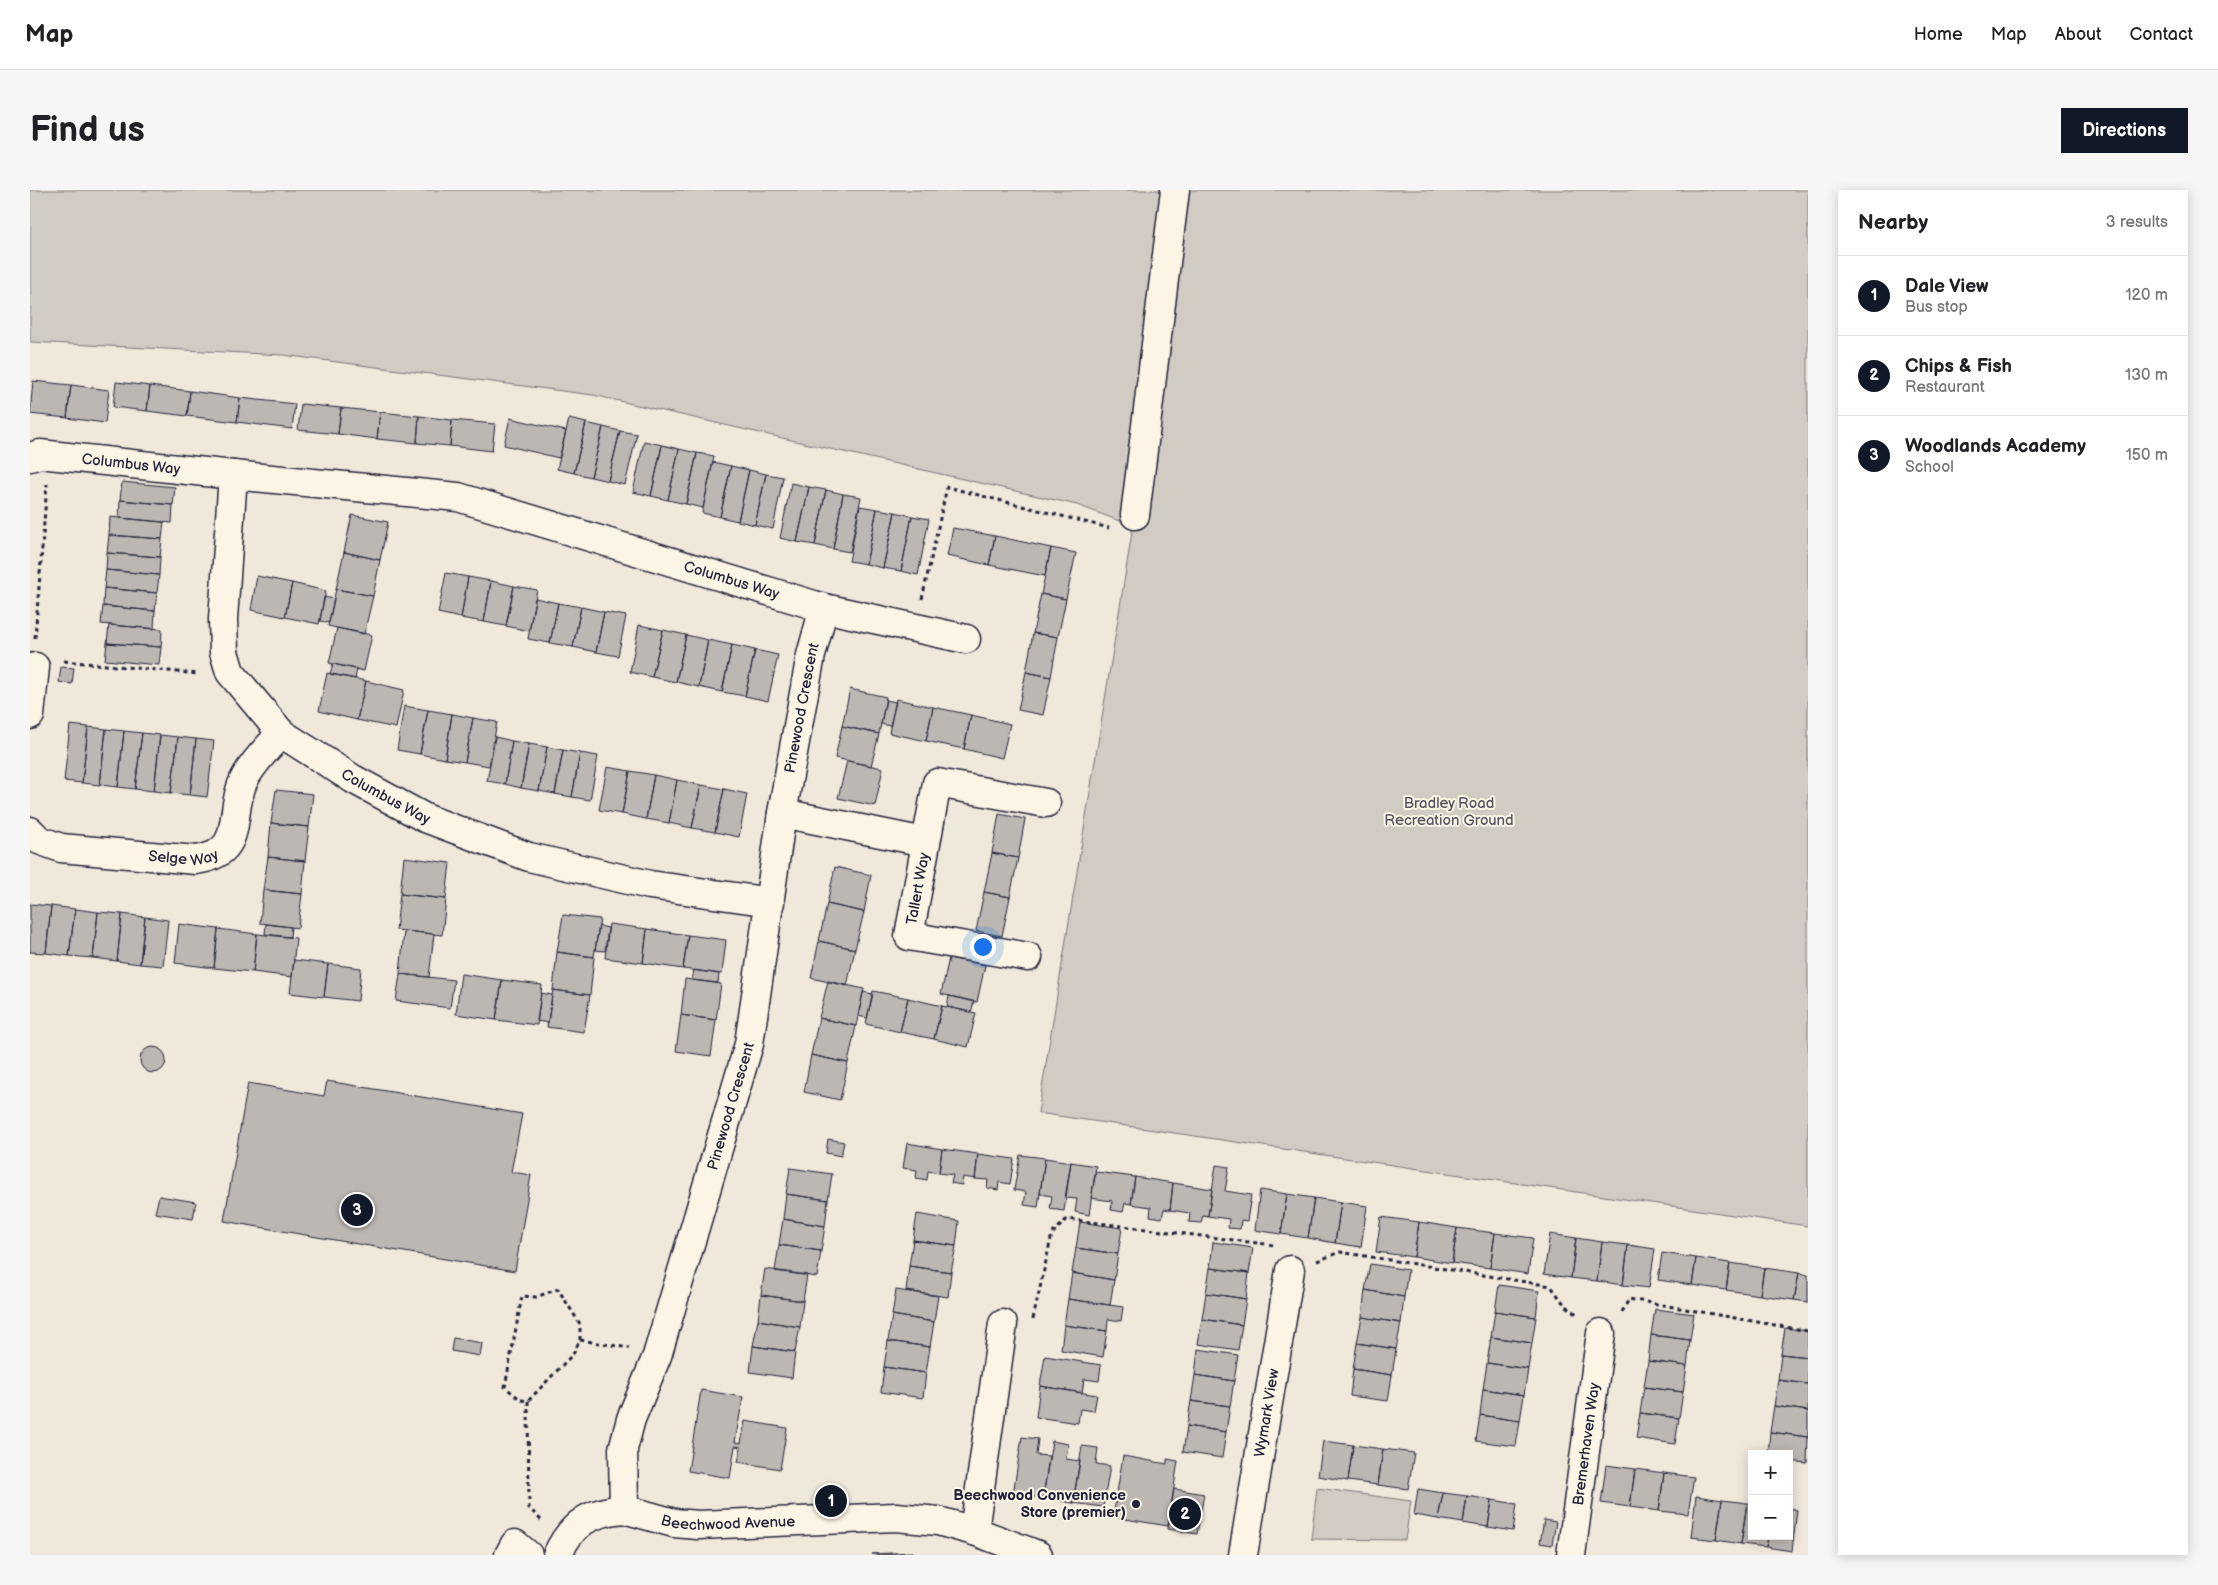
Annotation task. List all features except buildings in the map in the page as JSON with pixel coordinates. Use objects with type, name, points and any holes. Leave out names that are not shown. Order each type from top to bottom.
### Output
[{"type":"street","points":[[1135,515],[1175,190]]},
{"type":"street","name":"Columbus Way","points":[[40,456],[458,497],[824,608],[966,639]]},
{"type":"street","name":"Columbus Way","points":[[234,475],[223,619],[224,652],[230,672],[281,733],[353,779],[425,818],[530,857],[650,885],[770,902]]},
{"type":"street","name":"Pinewood Crescent","points":[[624,1509],[623,1449],[631,1419],[658,1356],[749,1044],[782,813],[811,655],[824,608]]},
{"type":"street","points":[[30,715],[42,658]]},
{"type":"street","name":"Selge Way","points":[[33,837],[61,848],[196,860],[208,858],[219,853],[228,844],[233,833],[239,792],[243,781],[281,733]]},
{"type":"street","name":"Tallert Way","points":[[1028,958],[909,936],[937,783],[1046,803]]},
{"type":"street","name":"Tallert Way","points":[[782,813],[925,842]]},
{"type":"street","name":"Wymark View","points":[[1243,1555],[1290,1270]]},
{"type":"street","points":[[974,1531],[1003,1324]]},
{"type":"street","name":"Bremerhaven Way","points":[[1571,1555],[1602,1333]]},
{"type":"street","points":[[562,1547],[586,1518],[603,1511],[624,1509]]},
{"type":"street","name":"Beechwood Avenue","points":[[624,1509],[674,1523],[698,1525],[896,1517],[938,1521],[974,1531],[1038,1555]]},
{"type":"street","points":[[509,1555],[516,1544],[528,1555]]},
{"type":"path","points":[[40,456],[42,658],[215,676],[230,672]]},
{"type":"path","points":[[916,628],[947,487],[1115,530],[1135,515]]},
{"type":"path","points":[[528,1401],[521,1400],[505,1386],[522,1296],[536,1297],[558,1289],[580,1324],[580,1340],[572,1354],[528,1401],[529,1508],[562,1547]]},
{"type":"path","points":[[1602,1333],[1616,1322],[1629,1300],[1808,1330]]},
{"type":"path","points":[[580,1340],[637,1349],[658,1356]]},
{"type":"green space","name":"Bradley Road Recreation Ground","points":[[30,190],[1808,190],[1808,1226],[1038,1113],[1133,526],[1077,505],[593,395],[283,355],[30,342]]},
{"type":"green space","points":[[1317,1488],[1411,1501],[1405,1540],[1311,1539]]},
{"type":"place","name":"Woodlands Academy","points":[[357,1210]]},
{"type":"place","name":"Dale View","points":[[831,1501]]},
{"type":"place","name":"Beechwood Convenience Store (premier)","points":[[1136,1504]]},
{"type":"place","name":"Chips & Fish","points":[[1185,1514]]}]
